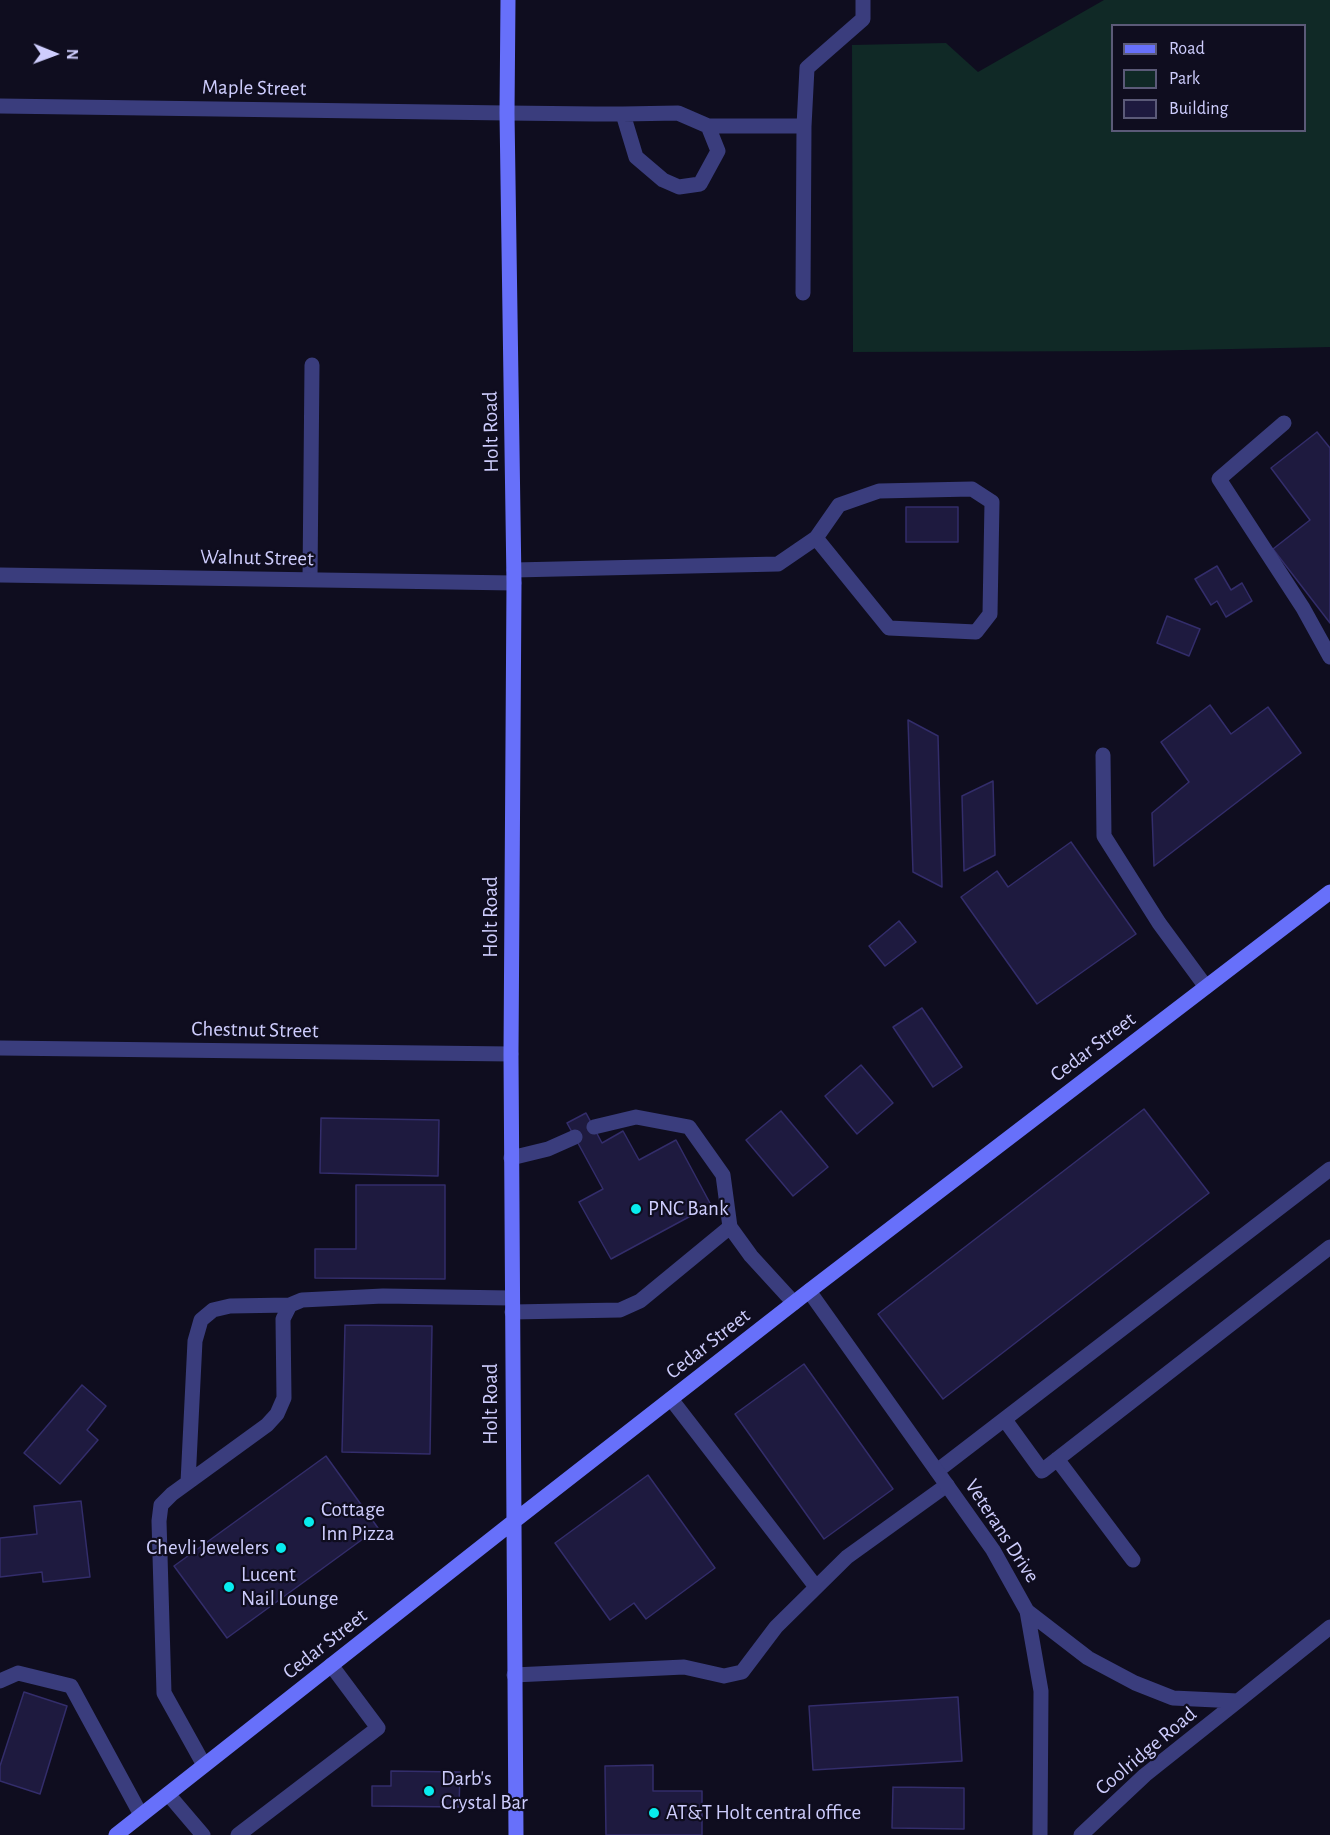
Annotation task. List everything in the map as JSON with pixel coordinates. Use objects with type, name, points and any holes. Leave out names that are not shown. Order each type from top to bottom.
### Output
[{"type":"main road","name":"Holt Road","points":[[508,0],[507,113],[514,576],[510,1054],[516,1835]]},
{"type":"main road","name":"Cedar Street","points":[[116,1835],[809,1291],[1330,892]]},
{"type":"street","points":[[803,292],[804,126],[807,68],[863,19],[863,0]]},
{"type":"street","name":"Maple Street","points":[[0,106],[678,113],[708,126]]},
{"type":"street","points":[[623,114],[636,157],[663,180],[679,187],[700,184],[718,151],[708,126],[804,126]]},
{"type":"street","points":[[310,579],[312,365]]},
{"type":"street","points":[[1284,423],[1219,479],[1303,608],[1330,657]]},
{"type":"street","points":[[972,489],[992,502],[990,614],[976,632],[889,628],[816,538],[839,505],[879,491],[972,489]]},
{"type":"street","name":"Walnut Street","points":[[0,574],[310,579],[514,576],[778,564],[816,538]]},
{"type":"street","points":[[1103,755],[1104,836],[1159,923],[1206,987]]},
{"type":"street","name":"Chestnut Street","points":[[0,1048],[510,1054]]},
{"type":"street","points":[[594,1127],[636,1117],[689,1127],[723,1175],[730,1227],[751,1257],[794,1304]]},
{"type":"street","points":[[511,1158],[548,1149],[575,1137]]},
{"type":"street","points":[[937,1471],[1330,1169]]},
{"type":"street","points":[[188,1482],[195,1341],[201,1320],[213,1310],[230,1306],[290,1305],[302,1299],[383,1296],[620,1310],[640,1301],[730,1227]]},
{"type":"street","points":[[1005,1420],[1042,1472],[1330,1247]]},
{"type":"street","name":"Veterans Drive","points":[[809,1291],[993,1550],[1027,1611],[1041,1691],[1040,1835]]},
{"type":"street","points":[[204,1765],[164,1693],[159,1521],[161,1505],[188,1482],[267,1425],[277,1414],[284,1398],[283,1319],[290,1305]]},
{"type":"street","points":[[671,1399],[816,1587]]},
{"type":"street","points":[[1058,1460],[1133,1560]]},
{"type":"street","points":[[514,1674],[684,1667],[724,1676],[742,1672],[776,1628],[847,1557],[947,1485]]},
{"type":"street","name":"Coolridge Road","points":[[1027,1611],[1088,1658],[1136,1683],[1173,1698],[1238,1701]]},
{"type":"street","name":"Coolridge Road","points":[[1081,1835],[1145,1775],[1330,1627]]},
{"type":"street","points":[[244,1834],[378,1728],[331,1665]]},
{"type":"street","points":[[0,1681],[18,1673],[71,1686],[141,1815]]},
{"type":"street","points":[[168,1794],[203,1835]]},
{"type":"green space","points":[[1104,0],[1330,0],[1330,347],[1135,351],[853,352],[852,45],[946,43],[978,72]]},
{"type":"building","points":[[1317,432],[1330,448],[1330,623],[1273,549],[1310,520],[1271,468]]},
{"type":"building","points":[[906,507],[958,507],[958,542],[906,542]]},
{"type":"building","points":[[1217,566],[1231,590],[1242,583],[1252,601],[1226,617],[1217,601],[1211,605],[1195,579]]},
{"type":"building","points":[[1167,616],[1200,629],[1189,656],[1157,643]]},
{"type":"building","points":[[1210,705],[1231,734],[1268,707],[1301,753],[1154,866],[1152,813],[1189,782],[1161,742]]},
{"type":"building","points":[[908,720],[938,736],[942,887],[913,872]]},
{"type":"building","points":[[993,781],[995,855],[964,871],[962,796]]},
{"type":"building","points":[[1071,842],[1136,934],[1037,1004],[961,897],[997,871],[1008,887]]},
{"type":"building","points":[[899,921],[916,942],[885,966],[869,946]]},
{"type":"building","points":[[922,1008],[962,1067],[933,1087],[893,1027]]},
{"type":"building","points":[[861,1065],[893,1103],[857,1134],[825,1096]]},
{"type":"building","points":[[1144,1109],[1209,1193],[943,1399],[878,1314]]},
{"type":"building","points":[[781,1111],[828,1167],[793,1196],[746,1140]]},
{"type":"building","points":[[586,1113],[602,1143],[623,1131],[639,1160],[676,1140],[711,1205],[611,1259],[579,1202],[603,1189],[567,1123]]},
{"type":"building","points":[[321,1118],[439,1120],[438,1176],[320,1173]]},
{"type":"building","points":[[356,1185],[445,1185],[445,1279],[315,1278],[315,1249],[356,1249]]},
{"type":"building","points":[[345,1325],[432,1326],[430,1454],[342,1452]]},
{"type":"building","points":[[804,1364],[893,1489],[824,1539],[735,1414]]},
{"type":"building","points":[[82,1385],[106,1406],[87,1430],[98,1440],[60,1484],[24,1453]]},
{"type":"building","points":[[326,1456],[378,1528],[227,1638],[174,1566]]},
{"type":"building","points":[[648,1475],[715,1568],[646,1619],[634,1603],[610,1620],[555,1543]]},
{"type":"building","points":[[81,1501],[90,1577],[43,1582],[42,1572],[0,1577],[0,1538],[37,1534],[34,1506]]},
{"type":"building","points":[[24,1692],[67,1706],[40,1794],[0,1781],[0,1766]]},
{"type":"building","points":[[958,1697],[962,1761],[813,1770],[809,1706]]},
{"type":"building","name":"AT&T Holt central office","points":[[653,1765],[653,1791],[702,1791],[702,1835],[606,1835],[605,1766]]},
{"type":"building","points":[[391,1771],[460,1772],[459,1807],[372,1806],[372,1786],[391,1786]]},
{"type":"building","points":[[893,1787],[964,1788],[964,1829],[892,1828]]},
{"type":"place","name":"PNC Bank","points":[[636,1209]]},
{"type":"place","name":"Cottage Inn Pizza","points":[[309,1522]]},
{"type":"place","name":"Chevli Jewelers","points":[[281,1548]]},
{"type":"place","name":"Lucent Nail Lounge","points":[[229,1587]]},
{"type":"place","name":"Darb's Crystal Bar","points":[[429,1791]]},
{"type":"place","name":"AT&T Holt central office","points":[[654,1813]]}]
